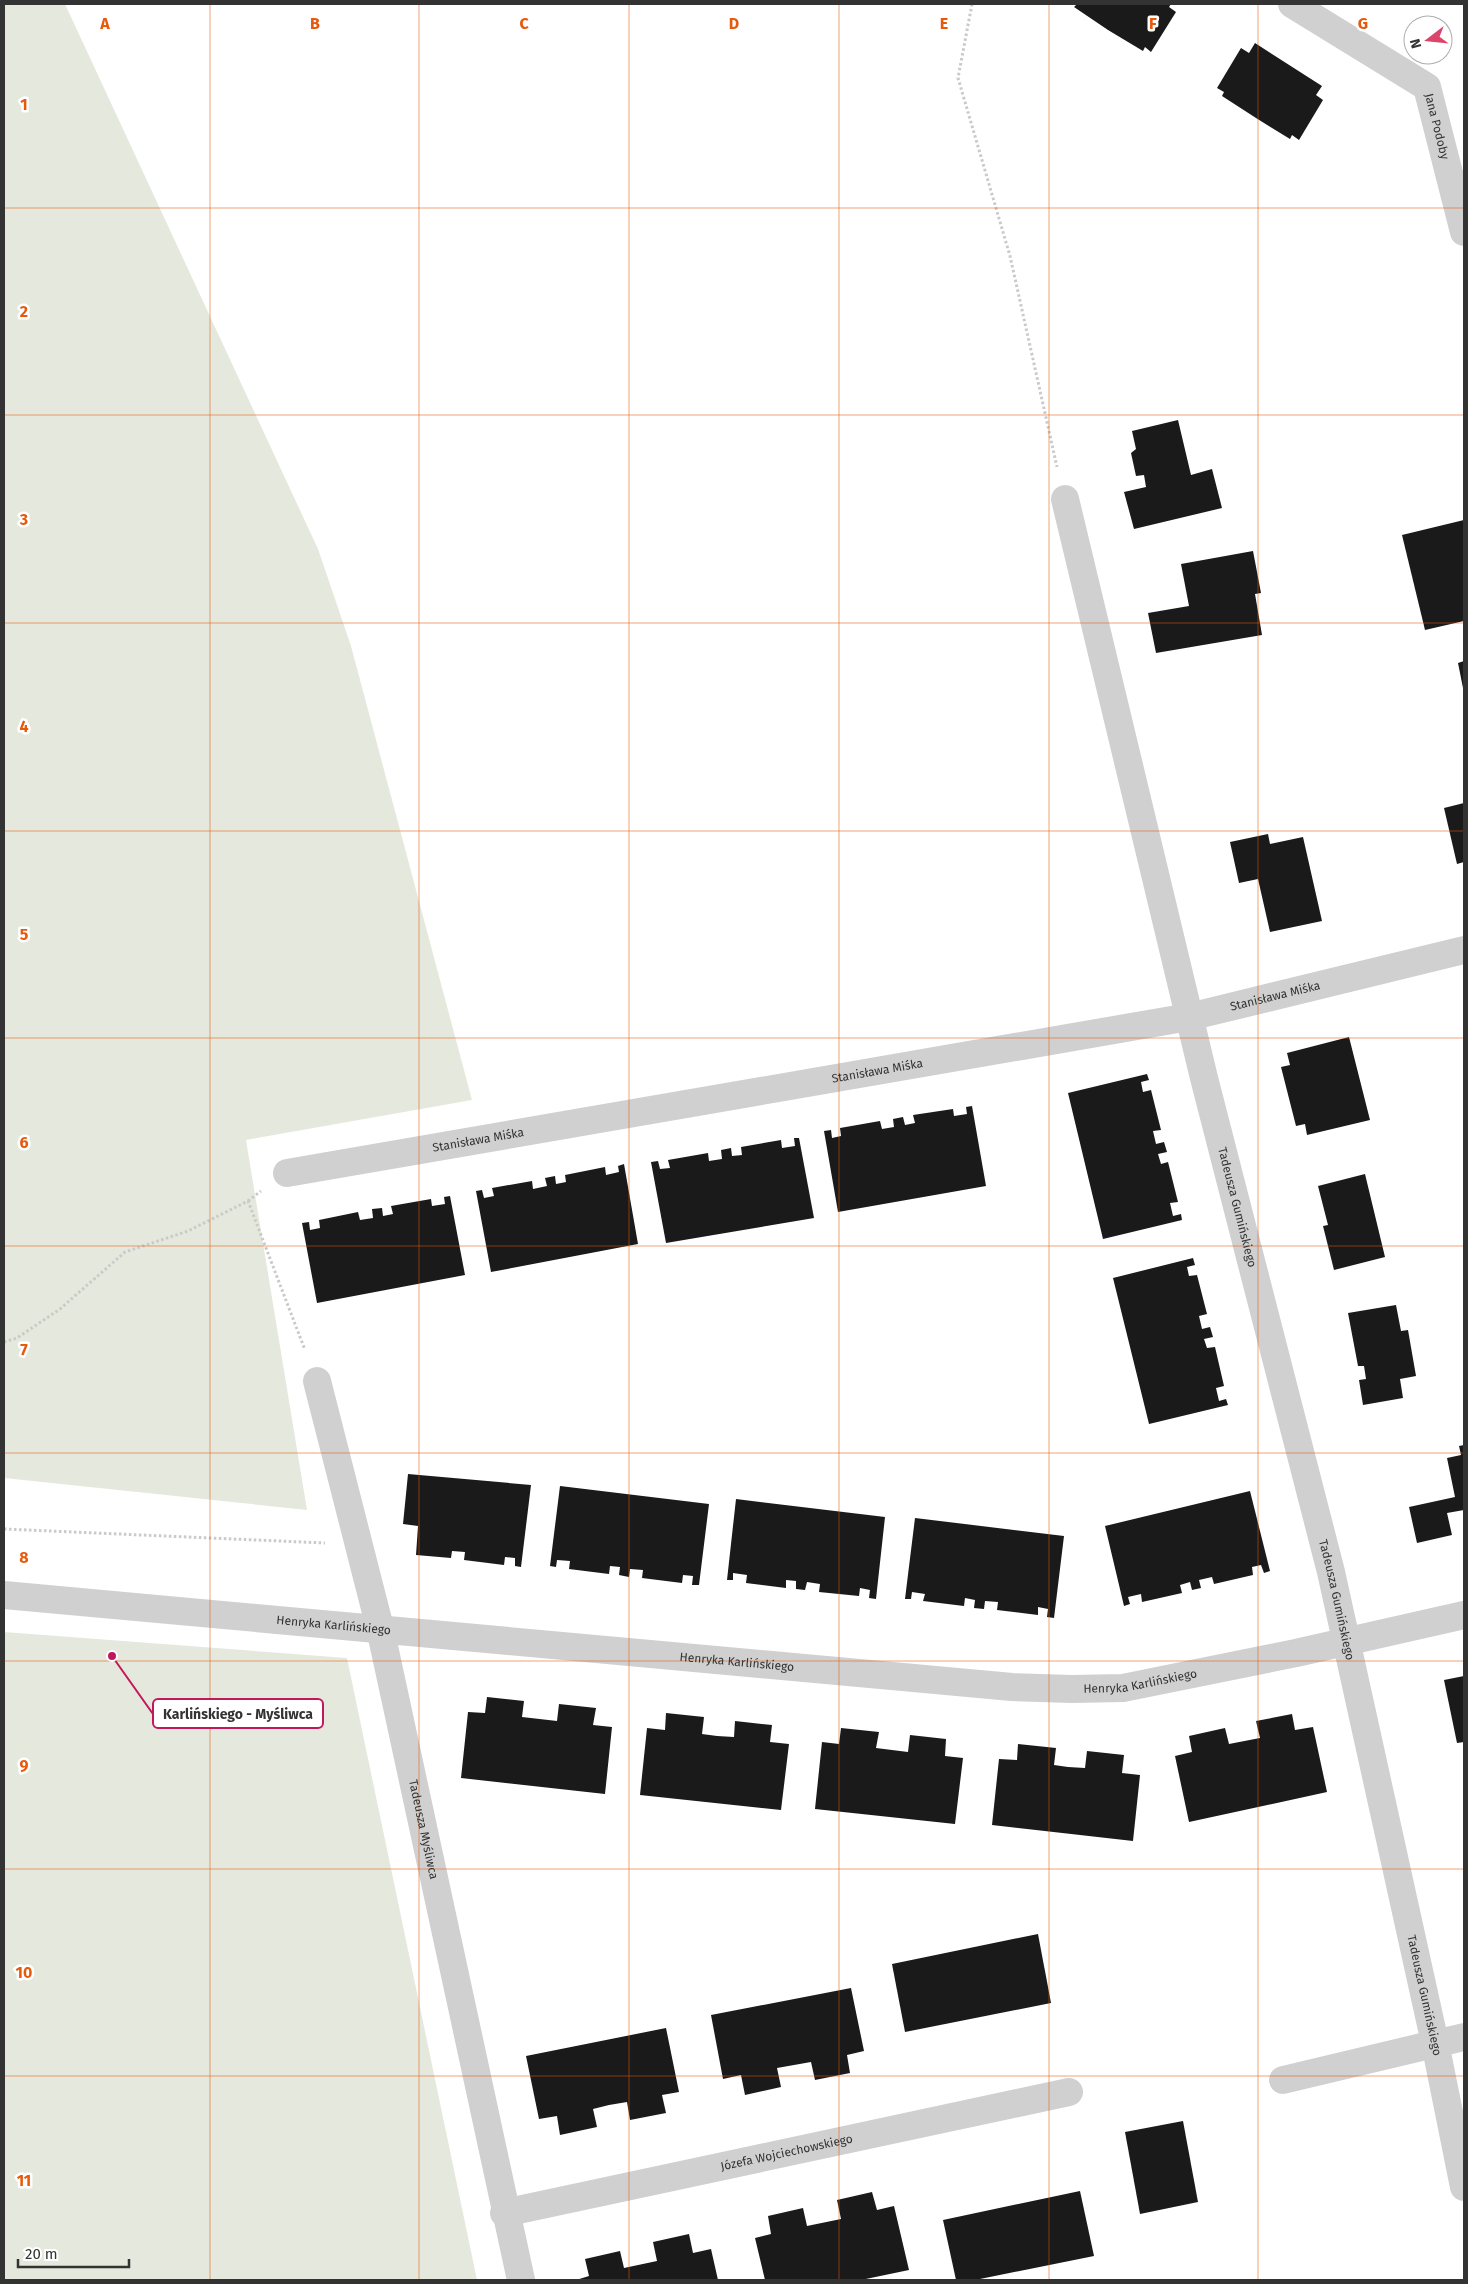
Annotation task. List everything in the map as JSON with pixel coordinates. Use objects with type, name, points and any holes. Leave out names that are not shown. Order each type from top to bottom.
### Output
[{"type":"street","name":"Jana Podoby","points":[[1292,4],[1427,87],[1464,232]]},
{"type":"street","name":"Tadeusza Gumińskiego","points":[[1065,499],[1165,908],[1189,1017],[1347,1641],[1435,2043],[1464,2187]]},
{"type":"street","name":"Stanisława Miśka","points":[[287,1173],[1189,1017],[1464,950]]},
{"type":"street","name":"Tadeusza Myśliwca","points":[[317,1381],[380,1628],[504,2213],[521,2280]]},
{"type":"street","name":"Henryka Karlińskiego","points":[[4,1595],[1012,1687],[1072,1689],[1123,1688],[1464,1615]]},
{"type":"street","points":[[1283,2080],[1464,2037]]},
{"type":"street","name":"Józefa Wojciechowskiego","points":[[504,2213],[1069,2092]]},
{"type":"path","points":[[972,4],[958,78],[1010,256],[1065,499]]},
{"type":"path","points":[[4,1342],[17,1338],[60,1309],[125,1252],[188,1232],[248,1201],[317,1381]]},
{"type":"path","points":[[4,1529],[360,1544]]},
{"type":"shaded area","points":[[4,4],[65,4],[318,549],[351,646],[472,1100],[246,1140],[307,1510],[4,1478]]},
{"type":"shaded area","points":[[4,1632],[347,1658],[477,2280],[4,2280]]},
{"type":"building","points":[[1077,4],[1171,4],[1169,7],[1176,12],[1151,52],[1145,47],[1143,51],[1108,30],[1074,7]]},
{"type":"building","points":[[1255,43],[1322,86],[1316,95],[1323,100],[1299,140],[1292,135],[1290,139],[1256,118],[1222,96],[1224,92],[1217,88],[1241,48],[1249,53]]},
{"type":"building","points":[[1178,420],[1191,475],[1212,469],[1222,508],[1134,529],[1124,492],[1146,487],[1144,475],[1136,476],[1131,453],[1136,449],[1132,431]]},
{"type":"building","points":[[1464,520],[1464,621],[1425,630],[1402,535]]},
{"type":"building","points":[[1253,551],[1261,593],[1255,594],[1262,635],[1156,653],[1148,613],[1189,606],[1181,564]]},
{"type":"building","points":[[1464,661],[1464,688],[1463,688],[1458,663]]},
{"type":"building","points":[[1464,803],[1464,862],[1457,864],[1444,808]]},
{"type":"building","points":[[1268,834],[1270,844],[1303,837],[1322,921],[1270,932],[1258,879],[1239,883],[1230,842]]},
{"type":"building","points":[[1349,1037],[1370,1120],[1307,1135],[1305,1124],[1296,1126],[1281,1067],[1290,1065],[1287,1053]]},
{"type":"building","points":[[1147,1074],[1149,1080],[1141,1082],[1143,1092],[1151,1090],[1161,1130],[1153,1131],[1156,1144],[1164,1142],[1167,1152],[1158,1154],[1161,1164],[1168,1162],[1178,1202],[1170,1203],[1173,1216],[1181,1214],[1182,1220],[1103,1239],[1068,1093]]},
{"type":"building","points":[[972,1106],[986,1186],[838,1212],[824,1131],[831,1130],[832,1138],[841,1136],[840,1128],[880,1121],[882,1129],[894,1127],[893,1119],[903,1117],[905,1125],[915,1123],[913,1115],[953,1109],[954,1116],[967,1114],[966,1107]]},
{"type":"building","points":[[794,1138],[799,1138],[814,1218],[666,1243],[651,1162],[658,1161],[660,1169],[670,1168],[668,1160],[708,1153],[709,1161],[722,1159],[721,1150],[731,1148],[732,1156],[742,1155],[741,1147],[781,1140],[782,1148],[795,1146]]},
{"type":"building","points":[[624,1164],[638,1244],[491,1272],[476,1191],[482,1190],[484,1198],[494,1196],[492,1188],[532,1181],[533,1189],[547,1186],[545,1178],[555,1176],[556,1184],[566,1182],[565,1175],[605,1167],[606,1175],[619,1172],[618,1166]]},
{"type":"building","points":[[1365,1174],[1385,1257],[1334,1270],[1323,1226],[1328,1225],[1318,1186]]},
{"type":"building","points":[[450,1196],[465,1275],[317,1303],[302,1223],[309,1222],[310,1230],[320,1228],[319,1220],[358,1212],[360,1220],[373,1218],[372,1209],[382,1208],[383,1216],[393,1214],[391,1206],[431,1199],[432,1206],[445,1204],[444,1197]]},
{"type":"building","points":[[1193,1258],[1195,1265],[1187,1267],[1189,1276],[1197,1275],[1207,1314],[1199,1316],[1202,1329],[1210,1327],[1213,1337],[1204,1339],[1207,1348],[1215,1347],[1224,1386],[1216,1388],[1219,1401],[1226,1399],[1228,1405],[1149,1424],[1113,1278]]},
{"type":"building","points":[[1396,1305],[1401,1331],[1408,1330],[1416,1376],[1400,1379],[1403,1398],[1363,1405],[1359,1380],[1366,1379],[1364,1366],[1358,1366],[1348,1313]]},
{"type":"building","points":[[1464,1445],[1464,1510],[1447,1513],[1452,1535],[1417,1543],[1409,1507],[1455,1497],[1447,1458],[1461,1455],[1459,1446]]},
{"type":"building","points":[[408,1474],[531,1485],[521,1567],[515,1566],[515,1558],[505,1557],[504,1565],[464,1560],[465,1552],[452,1551],[451,1558],[416,1555],[418,1526],[403,1524]]},
{"type":"building","points":[[560,1486],[709,1504],[699,1585],[692,1585],[693,1576],[683,1575],[682,1583],[642,1578],[643,1570],[630,1569],[629,1577],[619,1575],[620,1567],[610,1566],[609,1574],[569,1569],[570,1561],[557,1560],[556,1567],[550,1566]]},
{"type":"building","points":[[1250,1491],[1270,1571],[1264,1573],[1261,1565],[1252,1567],[1253,1575],[1214,1584],[1212,1577],[1199,1580],[1201,1588],[1192,1590],[1190,1582],[1180,1585],[1182,1593],[1142,1602],[1141,1594],[1128,1597],[1130,1604],[1124,1606],[1105,1526]]},
{"type":"building","points":[[736,1499],[885,1517],[876,1599],[869,1598],[870,1590],[860,1588],[859,1596],[819,1592],[820,1584],[807,1582],[805,1590],[796,1589],[796,1581],[786,1580],[786,1588],[746,1583],[747,1575],[733,1573],[733,1580],[727,1580]]},
{"type":"building","points":[[915,1518],[1064,1536],[1054,1618],[1047,1617],[1048,1609],[1038,1607],[1038,1615],[997,1610],[998,1602],[985,1601],[984,1609],[974,1608],[975,1600],[965,1598],[964,1606],[923,1601],[925,1594],[912,1592],[911,1599],[905,1599]]},
{"type":"building","points":[[1464,1676],[1464,1742],[1457,1743],[1444,1680]]},
{"type":"building","points":[[487,1697],[524,1701],[522,1717],[557,1721],[559,1704],[596,1708],[593,1725],[612,1727],[605,1794],[461,1778],[468,1712],[485,1713]]},
{"type":"building","points":[[666,1713],[704,1717],[702,1734],[717,1736],[734,1737],[735,1721],[772,1725],[770,1742],[789,1744],[781,1810],[640,1795],[647,1728],[665,1730]]},
{"type":"building","points":[[1292,1714],[1295,1730],[1313,1727],[1327,1792],[1189,1822],[1175,1756],[1192,1752],[1189,1736],[1225,1728],[1229,1744],[1260,1738],[1256,1721]]},
{"type":"building","points":[[841,1728],[879,1732],[876,1748],[908,1752],[910,1735],[946,1739],[945,1756],[963,1758],[955,1824],[815,1809],[822,1742],[839,1744]]},
{"type":"building","points":[[1018,1744],[1056,1748],[1054,1765],[1068,1767],[1085,1768],[1087,1751],[1124,1755],[1122,1773],[1140,1775],[1133,1841],[992,1825],[999,1759],[1017,1760]]},
{"type":"building","points":[[1038,1934],[1051,2003],[905,2032],[892,1964]]},
{"type":"building","points":[[851,1988],[864,2051],[847,2055],[850,2073],[815,2080],[811,2062],[777,2068],[781,2087],[745,2095],[741,2075],[723,2079],[711,2015]]},
{"type":"building","points":[[666,2028],[679,2092],[662,2095],[666,2113],[630,2120],[627,2102],[609,2105],[593,2109],[597,2127],[560,2135],[557,2116],[539,2119],[526,2056]]},
{"type":"building","points":[[1183,2121],[1198,2202],[1140,2214],[1125,2132]]},
{"type":"building","points":[[1080,2191],[1094,2256],[975,2280],[956,2280],[943,2220]]},
{"type":"building","points":[[872,2192],[877,2210],[894,2206],[909,2270],[861,2280],[765,2280],[755,2238],[771,2234],[768,2216],[803,2208],[807,2226],[841,2219],[837,2200]]},
{"type":"building","points":[[689,2234],[693,2253],[711,2249],[718,2280],[576,2280],[589,2276],[585,2259],[620,2251],[624,2268],[657,2261],[653,2242]]},
{"type":"place","name":"Karlińskiego - Myśliwca","points":[[112,1656]]}]
